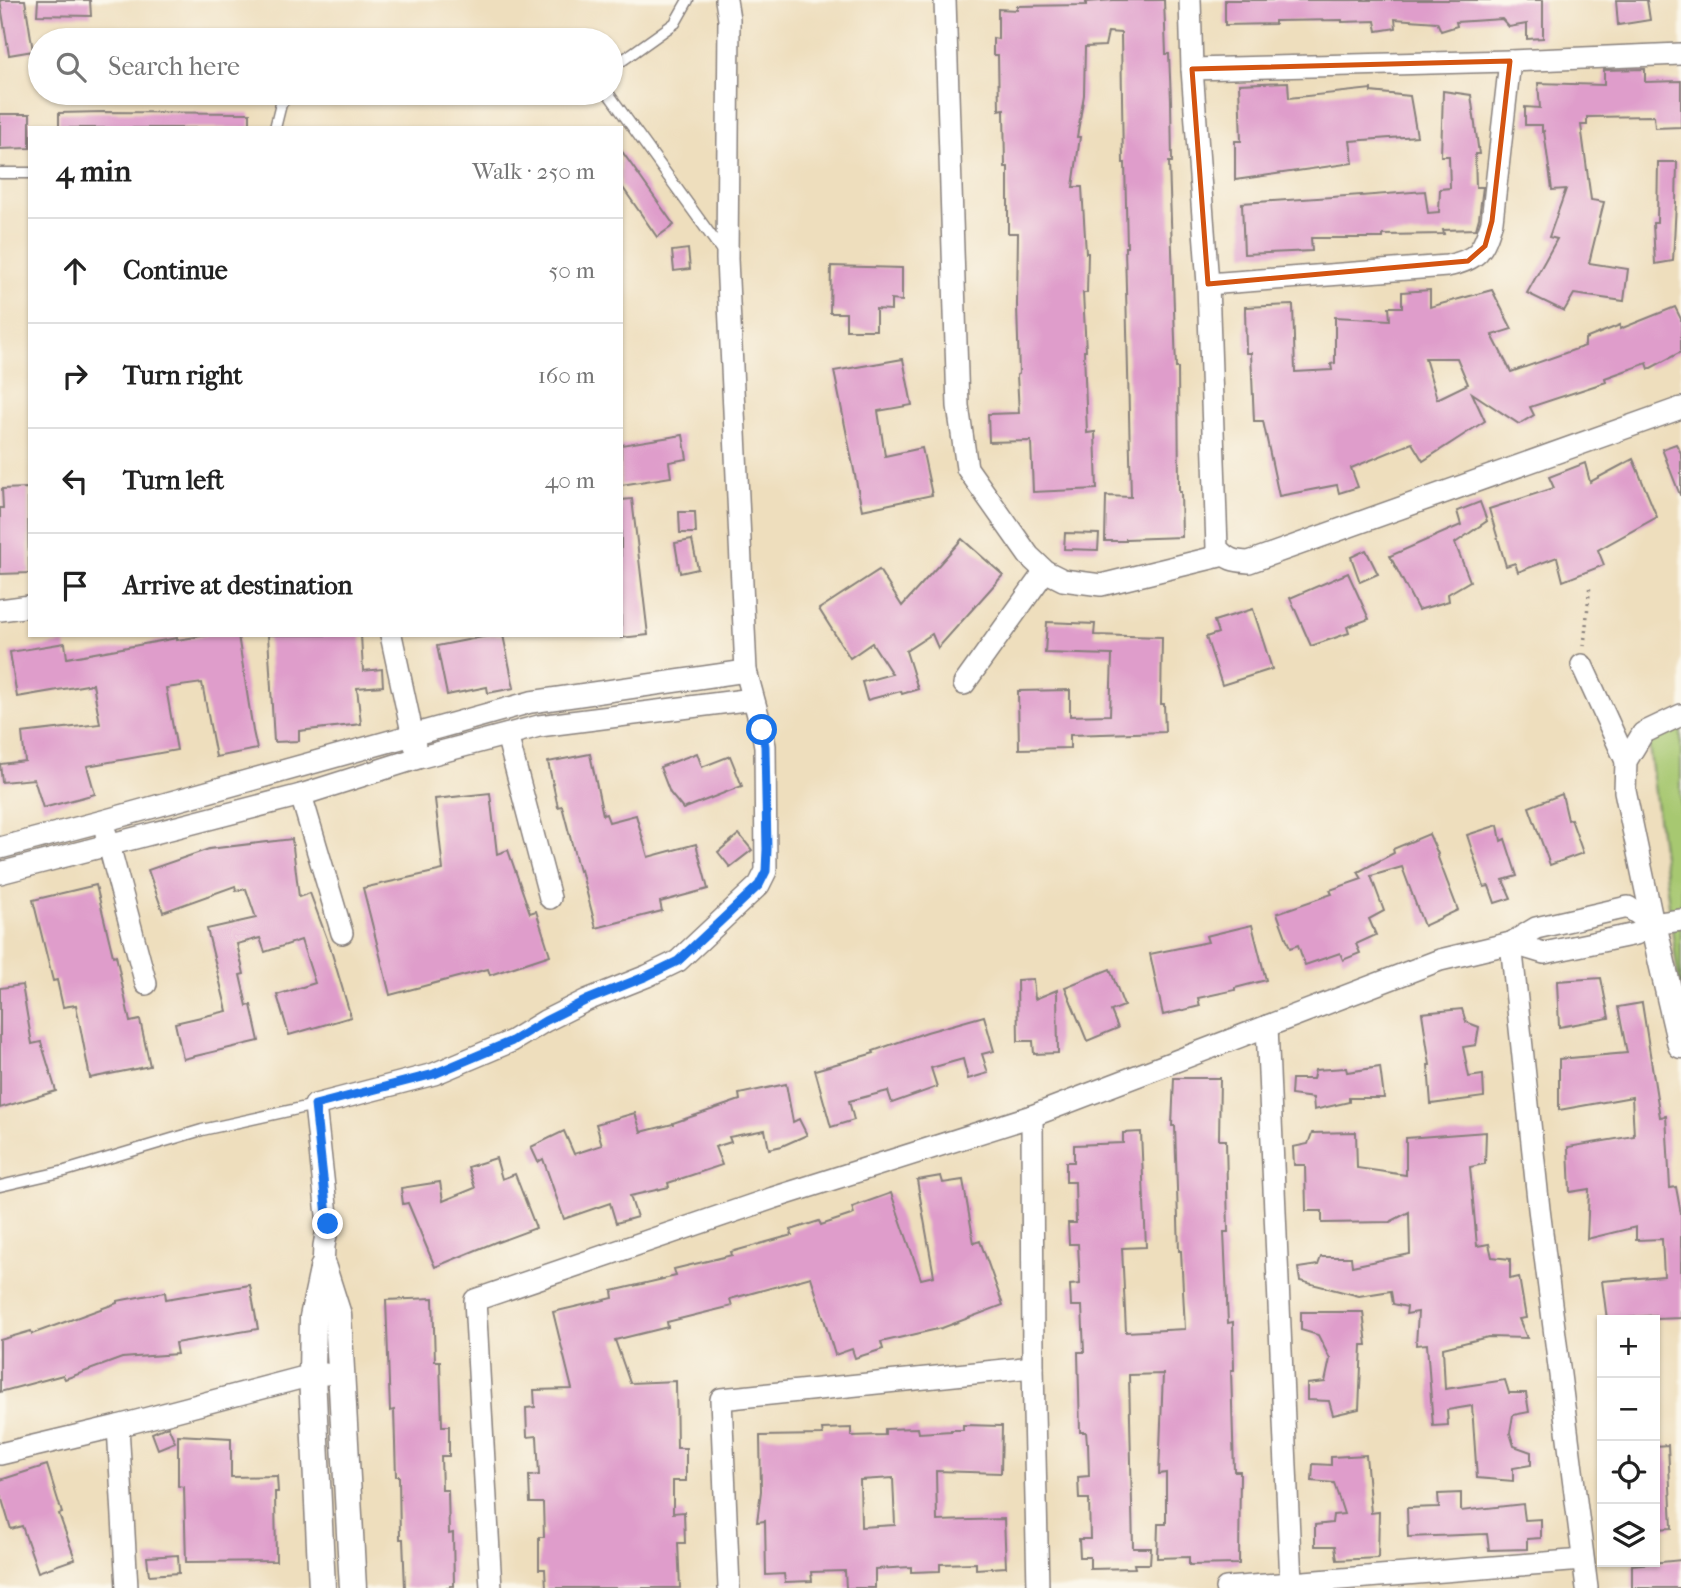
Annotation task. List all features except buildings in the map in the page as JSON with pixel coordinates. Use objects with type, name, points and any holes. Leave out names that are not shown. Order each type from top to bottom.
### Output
[{"type":"street","points":[[322,1588],[312,1375],[313,1317],[324,1268],[328,1224],[315,1105],[434,1074],[512,1041],[587,1000],[678,961],[759,885],[766,871],[765,746],[746,670],[727,259],[729,19],[726,0]]},
{"type":"street","points":[[944,0],[958,406],[967,468],[1029,556],[1045,571],[1063,580],[1101,585],[1224,555]]},
{"type":"street","points":[[1190,0],[1192,69],[1208,284],[1217,548],[1224,555],[1234,561],[1249,562],[1681,408]]},
{"type":"street","points":[[1192,69],[1681,54]]},
{"type":"street","points":[[1208,284],[1447,265],[1468,261],[1485,246],[1492,221],[1510,61]]},
{"type":"street","points":[[964,684],[1045,571]]},
{"type":"street","points":[[0,610],[28,606]]},
{"type":"street","points":[[391,637],[418,758]]},
{"type":"street","points":[[1582,665],[1626,761],[1625,791],[1681,1045]]},
{"type":"street","points":[[0,848],[531,702],[746,670]]},
{"type":"street","points":[[0,873],[301,795],[418,758],[540,726],[753,699]]},
{"type":"street","points":[[1626,761],[1643,733],[1681,715]]},
{"type":"street","points":[[507,735],[550,898]]},
{"type":"street","points":[[301,795],[342,933]]},
{"type":"street","points":[[103,821],[146,984]]},
{"type":"street","points":[[491,1588],[475,1300],[773,1198],[1032,1116],[1440,960],[1511,943],[1536,928],[1628,907],[1653,924],[1681,920]]},
{"type":"street","points":[[1511,943],[1539,1209],[1587,1588]]},
{"type":"street","points":[[1267,1026],[1291,1583]]},
{"type":"street","points":[[1032,1116],[1033,1367],[1038,1588]]},
{"type":"street","points":[[324,1268],[338,1315],[353,1588]]},
{"type":"street","points":[[729,1588],[721,1399],[1033,1367]]},
{"type":"street","points":[[0,1454],[312,1375],[342,1373]]},
{"type":"street","points":[[118,1426],[127,1588]]},
{"type":"street","points":[[1227,1588],[1583,1560]]},
{"type":"lane","points":[[623,60],[674,23],[688,0]]},
{"type":"lane","points":[[276,126],[281,105]]},
{"type":"lane","points":[[617,105],[727,259]]},
{"type":"lane","points":[[0,173],[28,173]]},
{"type":"lane","points":[[0,1186],[65,1171],[202,1130],[315,1105]]},
{"type":"path","points":[[1582,665],[1590,584]]},
{"type":"highlighted area","points":[[1510,61],[1492,221],[1485,246],[1468,261],[1208,284],[1192,69]]},
{"type":"green space","points":[[1681,722],[1681,1000],[1648,738]]},
{"type":"route","points":[[328,1224],[315,1105],[434,1074],[512,1041],[587,1000],[678,961],[759,885],[766,871],[767,849],[765,746],[762,730]]}]
